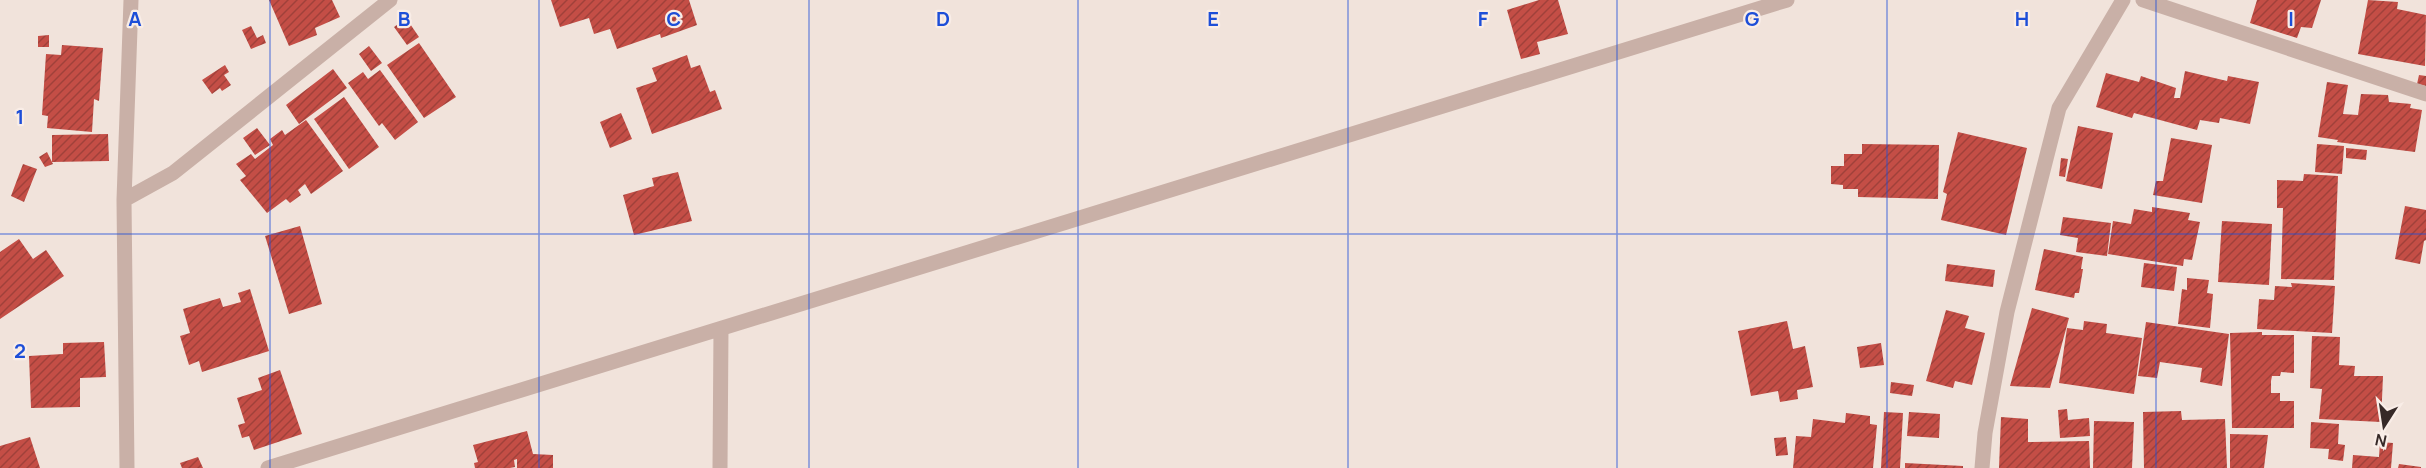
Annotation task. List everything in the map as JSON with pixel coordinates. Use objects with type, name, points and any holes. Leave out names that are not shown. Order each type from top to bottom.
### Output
[{"type":"street","points":[[127,468],[124,200],[131,0]]},
{"type":"street","points":[[124,200],[173,173],[390,0]]},
{"type":"street","points":[[268,468],[1787,0]]},
{"type":"street","points":[[1982,468],[1985,433],[2007,312],[2059,108],[2123,0]]},
{"type":"street","points":[[2143,0],[2426,94]]},
{"type":"street","points":[[720,468],[721,328]]},
{"type":"building","points":[[269,0],[332,0],[340,17],[315,28],[317,35],[289,46]]},
{"type":"building","points":[[551,0],[689,0],[697,25],[661,38],[660,34],[617,49],[610,29],[594,34],[589,18],[560,27]]},
{"type":"building","points":[[1539,0],[1558,0],[1568,34],[1537,42],[1540,54],[1521,59],[1507,10]]},
{"type":"building","points":[[2257,0],[2321,0],[2312,28],[2301,27],[2297,38],[2250,23]]},
{"type":"building","points":[[2368,0],[2398,2],[2397,9],[2426,15],[2425,66],[2358,54]]},
{"type":"building","points":[[406,18],[419,37],[407,45],[394,27]]},
{"type":"building","points":[[251,26],[257,38],[263,35],[266,43],[251,49],[242,30]]},
{"type":"building","points":[[49,35],[49,47],[38,47],[38,36]]},
{"type":"building","points":[[419,43],[456,97],[424,118],[387,65]]},
{"type":"building","points":[[62,45],[103,48],[99,101],[94,99],[92,132],[47,128],[48,116],[42,115],[46,54],[61,55]]},
{"type":"building","points":[[369,46],[382,63],[371,71],[359,54]]},
{"type":"building","points":[[687,55],[691,68],[700,65],[710,92],[715,90],[722,109],[652,134],[636,88],[657,81],[652,68]]},
{"type":"building","points":[[225,65],[229,72],[224,75],[231,85],[222,91],[220,88],[212,94],[202,80]]},
{"type":"building","points":[[333,69],[347,88],[299,124],[286,105]]},
{"type":"building","points":[[380,70],[418,122],[395,140],[382,123],[379,126],[348,83],[363,72],[368,79]]},
{"type":"building","points":[[2185,71],[2227,81],[2228,76],[2259,82],[2250,124],[2220,118],[2219,123],[2200,120],[2197,130],[2134,113],[2132,118],[2096,107],[2106,73],[2139,82],[2141,76],[2176,88],[2174,98],[2180,98]]},
{"type":"building","points":[[2419,75],[2426,76],[2426,86],[2417,84]]},
{"type":"building","points":[[2327,82],[2348,85],[2343,114],[2358,115],[2361,94],[2388,95],[2389,102],[2411,104],[2410,108],[2422,110],[2415,152],[2337,142],[2338,140],[2318,137]]},
{"type":"building","points":[[344,97],[379,147],[349,169],[314,119]]},
{"type":"building","points":[[621,113],[632,139],[610,148],[600,122]]},
{"type":"building","points":[[306,120],[343,171],[311,194],[305,184],[298,190],[301,195],[290,203],[286,199],[267,213],[240,180],[246,176],[236,164],[251,154],[255,159],[273,145],[270,139],[282,130],[285,135]]},
{"type":"building","points":[[2078,126],[2113,133],[2102,189],[2066,181]]},
{"type":"building","points":[[257,128],[270,145],[255,155],[243,138]]},
{"type":"building","points":[[1958,132],[2027,148],[2006,235],[1941,220],[1947,194],[1943,192]]},
{"type":"building","points":[[108,134],[109,161],[52,162],[52,135]]},
{"type":"building","points":[[2171,138],[2212,145],[2202,203],[2153,195],[2156,181],[2163,181]]},
{"type":"building","points":[[1862,144],[1939,145],[1938,199],[1858,197],[1858,189],[1843,189],[1843,185],[1831,184],[1831,166],[1844,166],[1844,154],[1862,154]]},
{"type":"building","points":[[2317,144],[2344,146],[2342,174],[2315,172]]},
{"type":"building","points":[[2346,148],[2367,150],[2366,160],[2346,158]]},
{"type":"building","points":[[47,152],[53,164],[45,167],[39,157]]},
{"type":"building","points":[[2061,158],[2068,159],[2065,177],[2059,176]]},
{"type":"building","points":[[23,164],[37,169],[24,202],[11,196]]},
{"type":"building","points":[[678,172],[692,221],[634,235],[623,195],[654,186],[652,178]]},
{"type":"building","points":[[2304,174],[2338,176],[2334,280],[2281,279],[2283,208],[2277,208],[2277,180],[2303,181]]},
{"type":"building","points":[[2405,206],[2426,210],[2426,240],[2420,264],[2395,259]]},
{"type":"building","points":[[2152,207],[2190,213],[2188,220],[2200,222],[2192,260],[2184,259],[2183,266],[2108,254],[2113,221],[2131,224],[2134,209],[2152,212]]},
{"type":"building","points":[[2063,217],[2111,223],[2107,256],[2076,252],[2078,238],[2060,235]]},
{"type":"building","points":[[2222,221],[2272,224],[2269,285],[2218,282]]},
{"type":"building","points":[[300,226],[322,304],[289,314],[265,236]]},
{"type":"building","points":[[19,239],[33,259],[46,250],[64,276],[0,319],[0,252]]},
{"type":"building","points":[[2044,249],[2083,257],[2079,293],[2075,293],[2074,298],[2035,290]]},
{"type":"building","points":[[2144,263],[2177,267],[2174,291],[2141,287]]},
{"type":"building","points":[[1947,264],[1995,270],[1993,287],[1945,281]]},
{"type":"building","points":[[2187,278],[2209,280],[2207,293],[2213,294],[2210,328],[2178,324],[2182,289],[2187,290]]},
{"type":"building","points":[[2291,283],[2335,286],[2332,333],[2257,329],[2259,299],[2274,300],[2275,286],[2292,287]]},
{"type":"building","points":[[250,289],[269,351],[202,372],[199,361],[189,365],[180,336],[190,333],[183,309],[220,298],[223,307],[241,302],[238,293]]},
{"type":"building","points":[[2032,308],[2069,318],[2050,388],[2010,386]]},
{"type":"building","points":[[1946,310],[1969,316],[1965,328],[1985,333],[1972,385],[1955,381],[1953,388],[1926,381]]},
{"type":"building","points":[[1787,321],[1793,349],[1805,346],[1813,387],[1797,390],[1798,399],[1780,402],[1778,391],[1751,396],[1738,331]]},
{"type":"building","points":[[2084,321],[2107,324],[2106,333],[2142,338],[2134,394],[2059,383],[2067,328],[2083,330]]},
{"type":"building","points":[[2146,322],[2229,334],[2222,386],[2200,382],[2202,368],[2160,362],[2157,378],[2138,376]]},
{"type":"building","points":[[2262,332],[2262,335],[2294,335],[2294,373],[2281,372],[2280,376],[2272,376],[2271,393],[2280,393],[2280,401],[2294,401],[2294,428],[2232,428],[2230,333]]},
{"type":"building","points":[[2312,336],[2340,337],[2339,365],[2355,366],[2354,376],[2383,376],[2381,422],[2319,419],[2322,389],[2310,388]]},
{"type":"building","points":[[104,342],[106,377],[80,378],[80,407],[31,408],[29,356],[63,354],[63,343]]},
{"type":"building","points":[[1881,343],[1884,365],[1860,368],[1857,347]]},
{"type":"building","points":[[280,370],[302,434],[254,450],[249,436],[242,438],[238,425],[245,423],[237,398],[262,390],[258,378]]},
{"type":"building","points":[[1891,382],[1914,385],[1912,396],[1890,393]]},
{"type":"building","points":[[2067,409],[2068,420],[2089,418],[2090,436],[2060,438],[2058,410]]},
{"type":"building","points":[[2181,411],[2182,420],[2225,419],[2227,468],[2144,468],[2143,412]]},
{"type":"building","points":[[1884,412],[1903,413],[1900,468],[1881,468]]},
{"type":"building","points":[[1909,412],[1940,414],[1939,438],[1907,436]]},
{"type":"building","points":[[1846,413],[1870,416],[1870,424],[1877,425],[1873,468],[1793,468],[1796,436],[1811,437],[1813,419],[1845,423]]},
{"type":"building","points":[[2001,417],[2028,419],[2028,442],[2089,441],[2090,468],[1999,468]]},
{"type":"building","points":[[2094,421],[2134,422],[2132,468],[2093,468]]},
{"type":"building","points":[[2311,422],[2339,424],[2338,444],[2345,445],[2343,461],[2328,459],[2329,449],[2310,448]]},
{"type":"building","points":[[527,431],[533,454],[553,455],[553,468],[517,468],[517,459],[514,460],[515,467],[475,468],[474,463],[478,462],[473,445]]},
{"type":"building","points":[[2230,434],[2268,435],[2264,468],[2230,468]]},
{"type":"building","points":[[30,437],[40,468],[0,468],[0,446]]},
{"type":"building","points":[[1786,437],[1788,455],[1776,456],[1774,438]]},
{"type":"building","points":[[2380,442],[2393,443],[2391,468],[2352,468],[2353,455],[2379,457]]},
{"type":"building","points":[[198,457],[203,468],[182,468],[180,463]]},
{"type":"building","points":[[1905,463],[1963,466],[1963,468],[1905,468]]},
{"type":"building","points":[[2399,464],[2421,467],[2421,468],[2398,468]]}]
